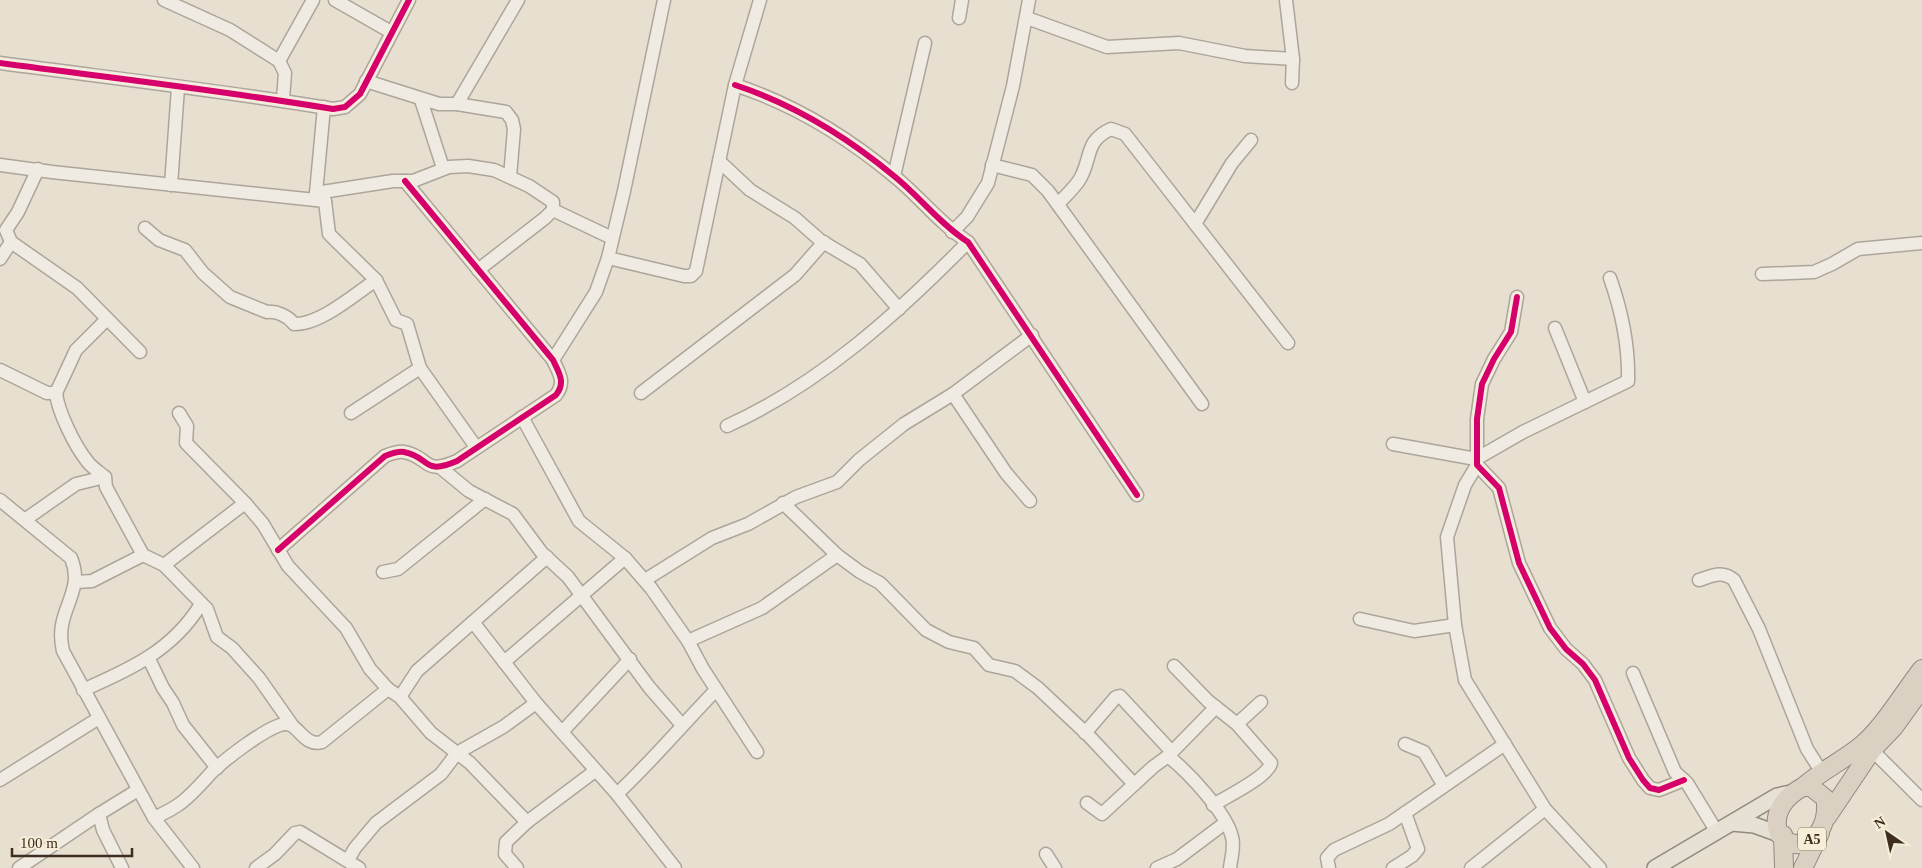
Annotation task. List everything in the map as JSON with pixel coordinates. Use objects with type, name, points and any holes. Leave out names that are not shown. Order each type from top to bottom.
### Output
[{"type":"highway","name":"A5","points":[[1797,790],[1811,787],[1820,792],[1825,798],[1825,823],[1807,842],[1798,844],[1783,840],[1776,826],[1776,818],[1797,790],[1820,771],[1838,762],[1868,739],[1922,669]]},
{"type":"highway","name":"A5","points":[[1803,868],[1825,823],[1872,750],[1894,727],[1922,688]]},
{"type":"highway","name":"A5","points":[[1781,835],[1784,868]]},
{"type":"main road","points":[[1656,868],[1777,796],[1797,790]]},
{"type":"main road","points":[[1732,823],[1754,825],[1781,835]]},
{"type":"street","points":[[164,0],[230,30],[279,61],[285,73],[283,99]]},
{"type":"street","points":[[279,61],[312,0]]},
{"type":"street","points":[[335,0],[392,32]]},
{"type":"street","points":[[0,63],[178,88],[283,99],[324,107],[345,107],[353,102],[366,81],[409,0]]},
{"type":"street","points":[[457,104],[518,0]]},
{"type":"street","points":[[553,360],[596,292],[608,258],[664,0]]},
{"type":"street","points":[[608,258],[691,276],[696,271],[735,85],[760,0]]},
{"type":"street","points":[[959,18],[962,0]]},
{"type":"street","points":[[952,232],[967,217],[988,183],[1027,18],[1029,0]]},
{"type":"street","points":[[1286,0],[1292,59],[1292,83]]},
{"type":"street","points":[[1027,18],[1107,47],[1179,43],[1245,56],[1292,59]]},
{"type":"street","points":[[894,176],[925,43]]},
{"type":"street","points":[[366,81],[421,100],[439,104],[457,104],[500,110],[510,115],[514,129],[510,177]]},
{"type":"street","points":[[735,85],[769,96],[824,125],[894,176],[952,232],[968,242],[1032,335],[1137,495]]},
{"type":"street","points":[[171,185],[178,88]]},
{"type":"street","points":[[421,100],[443,168]]},
{"type":"street","points":[[324,107],[320,197],[329,234],[376,280],[396,320],[407,324],[420,368],[476,447]]},
{"type":"street","points":[[1058,204],[1081,177],[1090,147],[1099,134],[1111,129],[1125,134],[1288,343]]},
{"type":"street","points":[[1196,224],[1232,164],[1252,140]]},
{"type":"street","points":[[719,161],[750,190],[795,218],[824,242],[860,264],[899,309]]},
{"type":"street","points":[[0,165],[171,185],[320,197],[404,181],[413,181],[443,168],[468,166],[494,170],[547,195],[553,202],[553,210]]},
{"type":"street","points":[[992,165],[1032,175],[1058,204],[1202,404]]},
{"type":"street","points":[[38,168],[18,212],[6,230],[11,242],[78,288],[140,352]]},
{"type":"street","points":[[278,550],[385,456],[402,451],[414,455],[430,467],[441,468],[457,461],[556,395],[562,388],[562,379],[553,360],[404,181]]},
{"type":"street","points":[[553,210],[612,238]]},
{"type":"street","points":[[478,270],[553,210]]},
{"type":"street","points":[[145,228],[159,240],[185,250],[203,273],[230,297],[266,312],[273,311],[289,317],[294,324],[304,324],[320,317],[376,280]]},
{"type":"street","points":[[0,259],[11,242]]},
{"type":"street","points":[[641,394],[795,275],[824,242]]},
{"type":"street","points":[[727,426],[759,411],[810,380],[899,309],[968,242]]},
{"type":"street","points":[[1762,274],[1814,272],[1858,249],[1922,243]]},
{"type":"street","points":[[1477,462],[1523,432],[1628,381],[1629,367],[1622,313],[1610,278]]},
{"type":"street","points":[[1517,297],[1511,332],[1482,384],[1477,419],[1477,462],[1465,485],[1447,537],[1449,577],[1455,625],[1465,680],[1545,809],[1600,868]]},
{"type":"street","points":[[107,319],[76,350],[56,393],[57,405],[87,462],[105,477],[106,487],[143,555],[164,565],[210,613],[213,629],[217,637],[232,648],[259,678],[292,725],[308,741],[316,744],[322,742],[388,689]]},
{"type":"street","points":[[1555,328],[1585,402]]},
{"type":"street","points":[[645,580],[712,538],[748,524],[783,503],[837,482],[859,460],[890,434],[953,394],[1032,335]]},
{"type":"street","points":[[351,414],[420,368]]},
{"type":"street","points":[[0,370],[47,393],[56,393]]},
{"type":"street","points":[[953,394],[1006,473],[1030,501]]},
{"type":"street","points":[[180,412],[187,426],[186,443],[245,502],[263,524],[288,566],[346,628],[370,668],[388,689],[400,697],[431,733],[457,753],[527,822]]},
{"type":"street","points":[[522,417],[579,521],[625,558],[645,580],[688,641],[716,690],[757,752]]},
{"type":"street","points":[[1393,444],[1477,462],[1499,488],[1519,563],[1550,628],[1566,649],[1583,664],[1595,680],[1634,765],[1646,784],[1655,790],[1684,780]]},
{"type":"street","points":[[441,468],[468,491],[513,514],[547,557],[564,573],[682,725]]},
{"type":"street","points":[[26,519],[76,484],[105,477]]},
{"type":"street","points":[[383,572],[398,569],[485,499]]},
{"type":"street","points":[[0,500],[26,519],[71,558],[76,570],[77,582],[61,621],[59,636],[63,651],[154,818],[193,868]]},
{"type":"street","points":[[164,565],[245,502]]},
{"type":"street","points":[[783,503],[837,555],[880,584],[926,630],[949,642],[974,648],[989,665],[1019,674],[1085,733],[1134,784]]},
{"type":"street","points":[[77,582],[92,580],[143,555]]},
{"type":"street","points":[[688,641],[762,608],[837,555]]},
{"type":"street","points":[[400,697],[417,671],[547,557]]},
{"type":"street","points":[[504,662],[625,558]]},
{"type":"street","points":[[1699,580],[1719,574],[1728,575],[1734,580],[1760,629],[1807,749],[1820,771]]},
{"type":"street","points":[[83,690],[149,659],[189,623],[201,604]]},
{"type":"street","points":[[1360,619],[1414,631],[1455,625]]},
{"type":"street","points":[[473,622],[536,703],[617,794],[675,868]]},
{"type":"street","points":[[149,659],[163,688],[174,702],[183,725],[217,768]]},
{"type":"street","points":[[562,732],[630,659]]},
{"type":"street","points":[[1174,666],[1216,707],[1237,724],[1267,757],[1270,767],[1262,776],[1213,805]]},
{"type":"street","points":[[1633,673],[1675,772],[1684,780],[1718,832]]},
{"type":"street","points":[[617,794],[656,757],[682,725],[716,690]]},
{"type":"street","points":[[1085,733],[1116,697],[1120,696],[1170,754],[1192,776],[1225,822],[1232,836],[1230,868]]},
{"type":"street","points":[[1237,724],[1261,702]]},
{"type":"street","points":[[348,860],[355,848],[376,823],[441,774],[457,753],[503,728],[536,703]]},
{"type":"street","points":[[1087,803],[1102,814],[1170,754],[1216,707]]},
{"type":"street","points":[[0,780],[68,735],[99,718]]},
{"type":"street","points":[[154,818],[179,805],[217,768],[272,728],[285,723],[292,725]]},
{"type":"street","points":[[1405,744],[1424,752],[1444,786]]},
{"type":"street","points":[[1329,868],[1328,858],[1334,850],[1389,824],[1505,744]]},
{"type":"street","points":[[1872,750],[1922,800]]},
{"type":"street","points":[[517,868],[505,854],[504,847],[514,833],[595,771]]},
{"type":"street","points":[[20,868],[138,790]]},
{"type":"street","points":[[1471,868],[1545,809]]},
{"type":"street","points":[[1394,868],[1412,856],[1418,848],[1405,813]]},
{"type":"street","points":[[99,814],[103,830],[122,868]]},
{"type":"street","points":[[1158,868],[1177,860],[1225,822]]},
{"type":"street","points":[[256,868],[275,854],[295,833],[300,832],[359,868]]},
{"type":"street","points":[[1046,854],[1054,868]]},
{"type":"cycle path","points":[[0,63],[209,90],[333,109],[345,107],[360,94],[409,0]]},
{"type":"cycle path","points":[[735,85],[778,102],[838,135],[876,161],[948,227],[968,242],[1137,495]]},
{"type":"cycle path","points":[[278,550],[385,456],[404,452],[413,454],[428,464],[438,467],[457,461],[556,395],[561,386],[559,373],[553,360],[405,181]]},
{"type":"cycle path","points":[[1517,297],[1511,332],[1494,359],[1482,384],[1477,419],[1477,465],[1499,488],[1519,563],[1550,628],[1566,649],[1583,664],[1595,680],[1629,758],[1643,780],[1650,788],[1659,790],[1684,780]]}]
